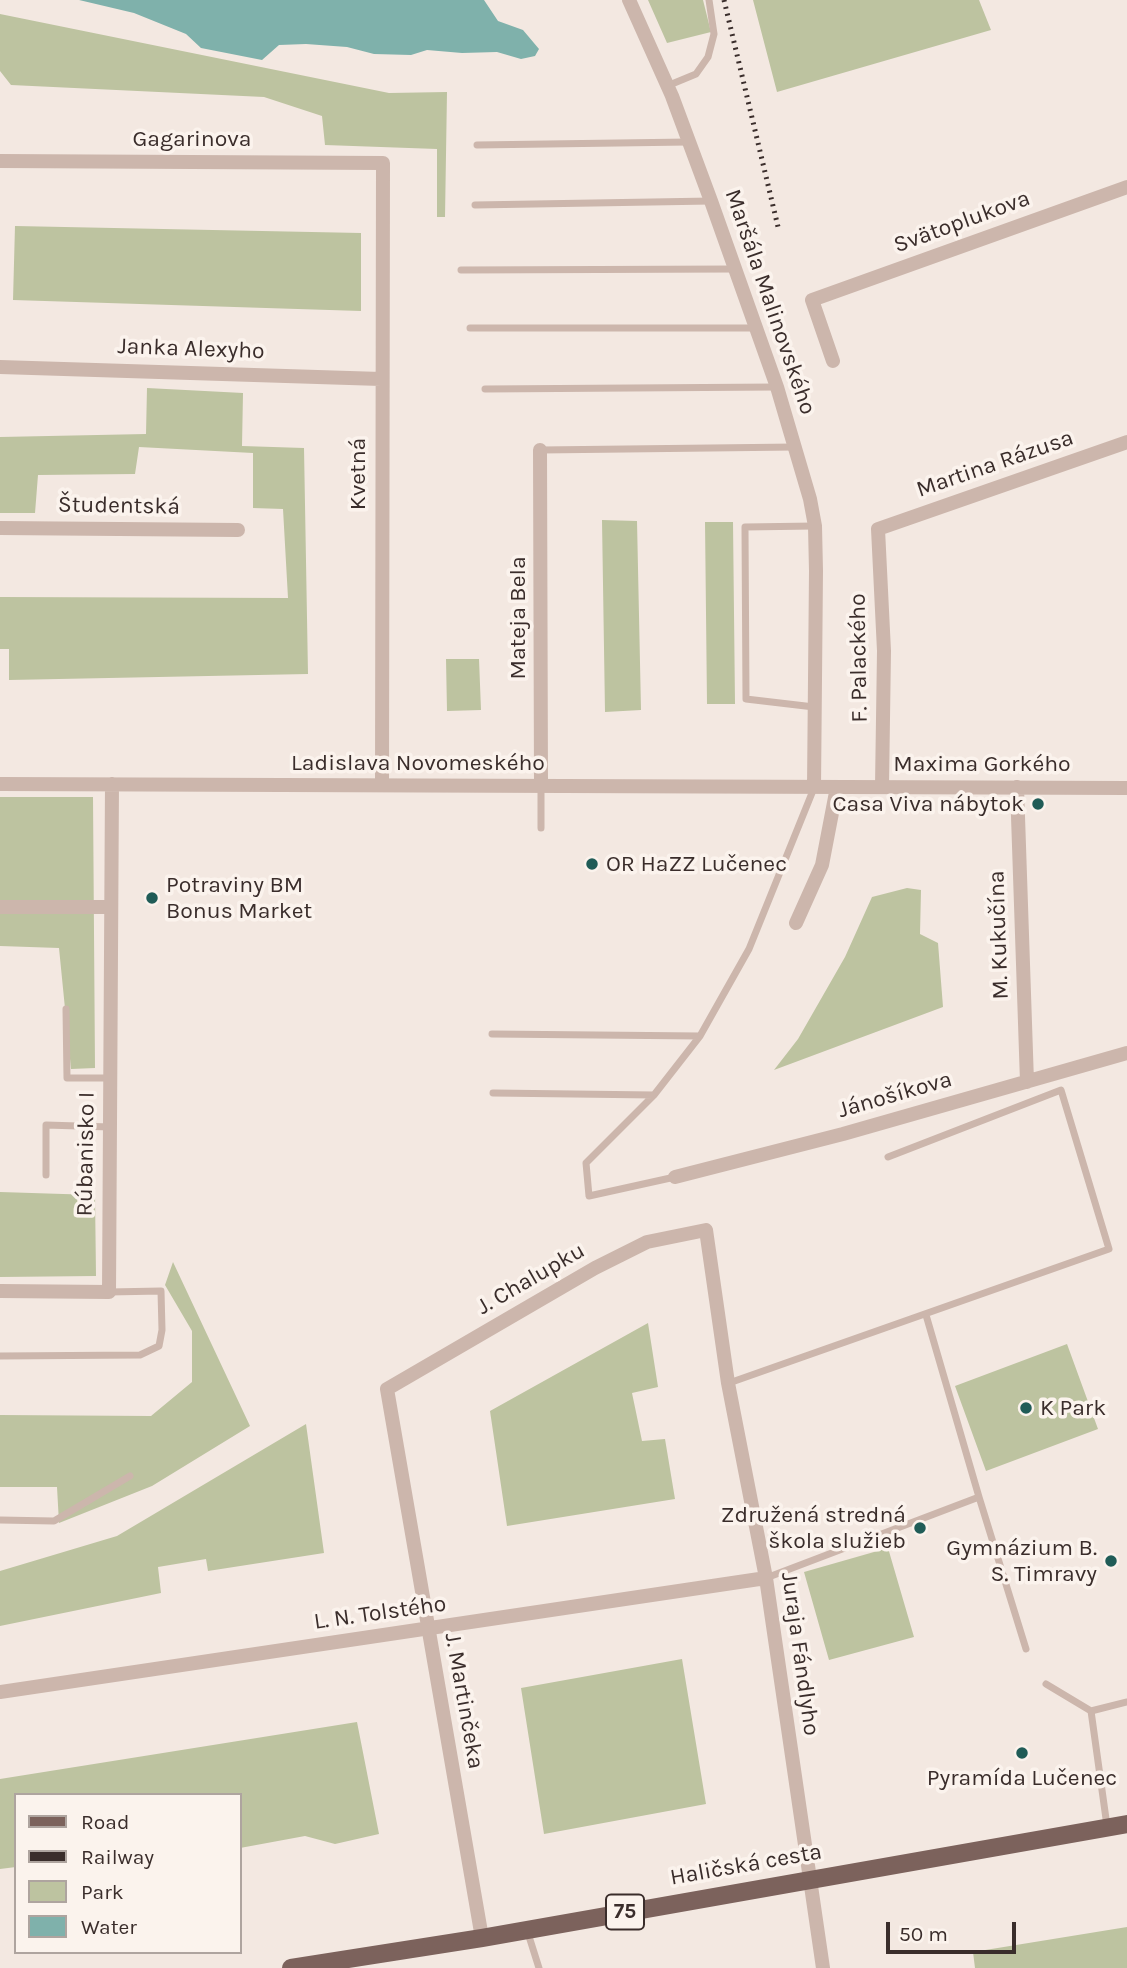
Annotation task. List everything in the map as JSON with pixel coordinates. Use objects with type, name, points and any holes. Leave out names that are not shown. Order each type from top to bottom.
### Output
[{"type":"main road","name":"Haličská cesta","points":[[291,1968],[344,1964],[810,1878],[1127,1824]]},
{"type":"street","name":"Maršála Malinovského","points":[[629,0],[670,91],[778,387],[815,526],[814,787]]},
{"type":"street","name":"Gagarinova","points":[[0,161],[383,163]]},
{"type":"street","name":"Kvetná","points":[[382,785],[383,163]]},
{"type":"street","name":"Svätoplukova","points":[[833,361],[812,300],[1127,187]]},
{"type":"street","name":"Janka Alexyho","points":[[0,367],[381,379]]},
{"type":"street","name":"Martina Rázusa","points":[[878,529],[1127,442]]},
{"type":"street","name":"Mateja Bela","points":[[540,450],[541,786]]},
{"type":"street","name":"Študentská","points":[[0,528],[238,530]]},
{"type":"street","name":"F. Palackého","points":[[878,529],[884,651],[882,786]]},
{"type":"street","name":"Ladislava Novomeského","points":[[0,784],[837,787]]},
{"type":"street","name":"Rúbanisko I","points":[[109,1292],[111,784]]},
{"type":"street","name":"Maxima Gorkého","points":[[837,787],[1127,788]]},
{"type":"street","points":[[796,923],[822,865],[837,787]]},
{"type":"street","name":"M. Kukučína","points":[[1017,787],[1027,1082]]},
{"type":"street","points":[[0,907],[111,908]]},
{"type":"street","name":"Jánošíkova","points":[[675,1177],[843,1134],[1127,1053]]},
{"type":"street","name":"Juraja Fándlyho","points":[[706,1230],[728,1383],[766,1578],[823,1968]]},
{"type":"street","name":"J. Chalupku","points":[[387,1390],[595,1268],[647,1242],[706,1230]]},
{"type":"street","points":[[0,1291],[109,1292]]},
{"type":"street","name":"J. Martinčeka","points":[[387,1390],[482,1938]]},
{"type":"street","name":"L. N. Tolstého","points":[[0,1692],[766,1578]]},
{"type":"lane","points":[[670,91],[696,74],[708,57],[714,34],[709,0]]},
{"type":"lane","points":[[477,145],[689,142]]},
{"type":"lane","points":[[475,205],[711,201]]},
{"type":"lane","points":[[461,270],[736,269]]},
{"type":"lane","points":[[470,328],[757,328]]},
{"type":"lane","points":[[485,389],[778,387]]},
{"type":"lane","points":[[540,450],[795,447]]},
{"type":"lane","points":[[814,707],[746,699],[745,527],[815,526]]},
{"type":"lane","points":[[541,786],[541,828]]},
{"type":"lane","points":[[675,1177],[589,1196],[586,1163],[653,1095],[700,1036],[749,949],[814,787]]},
{"type":"lane","points":[[66,1009],[66,1078],[110,1078]]},
{"type":"lane","points":[[492,1034],[700,1036]]},
{"type":"lane","points":[[728,1383],[1109,1249],[1061,1090],[888,1157]]},
{"type":"lane","points":[[494,1093],[653,1095]]},
{"type":"lane","points":[[46,1175],[46,1125],[110,1127]]},
{"type":"lane","points":[[0,1356],[141,1355],[159,1346],[162,1330],[160,1291],[109,1292]]},
{"type":"lane","points":[[926,1315],[1026,1649]]},
{"type":"lane","points":[[0,1521],[54,1521],[130,1476]]},
{"type":"lane","points":[[766,1578],[979,1497]]},
{"type":"lane","points":[[1046,1684],[1091,1711],[1127,1702]]},
{"type":"lane","points":[[1091,1711],[1107,1827]]},
{"type":"lane","points":[[527,1930],[539,1968]]},
{"type":"green space","points":[[648,0],[703,0],[711,32],[667,43]]},
{"type":"green space","points":[[753,0],[979,0],[991,30],[777,92]]},
{"type":"green space","points":[[0,14],[389,93],[447,92],[445,217],[437,217],[437,149],[325,145],[322,116],[264,97],[11,85],[0,71]]},
{"type":"green space","points":[[15,226],[361,233],[361,311],[13,300]]},
{"type":"green space","points":[[147,388],[243,393],[242,446],[304,448],[308,674],[9,680],[9,649],[0,649],[0,597],[288,598],[283,509],[253,508],[253,453],[139,447],[135,474],[38,475],[35,513],[0,513],[0,437],[146,434]]},
{"type":"green space","points":[[602,520],[637,521],[641,710],[605,712]]},
{"type":"green space","points":[[705,522],[733,522],[735,704],[707,704]]},
{"type":"green space","points":[[446,659],[479,659],[481,710],[447,711]]},
{"type":"green space","points":[[0,797],[93,797],[95,1068],[71,1069],[59,948],[0,946]]},
{"type":"green space","points":[[907,888],[921,890],[920,934],[938,943],[943,1007],[774,1070],[798,1039],[845,957],[872,897]]},
{"type":"green space","points":[[0,1192],[95,1195],[96,1276],[0,1277]]},
{"type":"green space","points":[[173,1262],[250,1426],[152,1486],[59,1523],[57,1487],[0,1487],[0,1415],[151,1416],[192,1382],[192,1331],[165,1285]]},
{"type":"green space","points":[[648,1323],[658,1387],[632,1393],[642,1441],[665,1439],[675,1499],[507,1526],[490,1411]]},
{"type":"green space","name":"K Park","points":[[1067,1344],[1098,1429],[986,1471],[955,1386]]},
{"type":"green space","points":[[306,1424],[324,1553],[208,1571],[206,1559],[158,1567],[161,1593],[0,1626],[0,1571],[117,1536]]},
{"type":"green space","points":[[888,1548],[914,1637],[829,1660],[804,1572]]},
{"type":"green space","points":[[682,1659],[706,1804],[544,1834],[521,1688]]},
{"type":"green space","points":[[357,1722],[379,1834],[335,1844],[305,1836],[242,1848],[242,1793],[14,1793],[14,1867],[0,1869],[0,1779]]},
{"type":"green space","points":[[1127,1927],[1127,1968],[975,1968],[973,1952]]},
{"type":"water","points":[[79,0],[484,0],[498,21],[523,30],[539,49],[535,56],[521,59],[497,52],[427,50],[411,55],[374,54],[347,47],[279,45],[262,60],[201,48],[186,34],[134,13]]},
{"type":"railway","points":[[724,0],[779,231]]},
{"type":"place","name":"Casa Viva nábytok","points":[[1038,804]]},
{"type":"place","name":"OR HaZZ Lučenec","points":[[592,864]]},
{"type":"place","name":"Potraviny BM Bonus Market","points":[[152,898]]},
{"type":"place","name":"K Park","points":[[1026,1408]]},
{"type":"place","name":"Združená stredná škola služieb","points":[[920,1528]]},
{"type":"place","name":"Gymnázium B. S. Timravy","points":[[1111,1561]]},
{"type":"place","name":"Pyramída Lučenec","points":[[1022,1753]]}]
